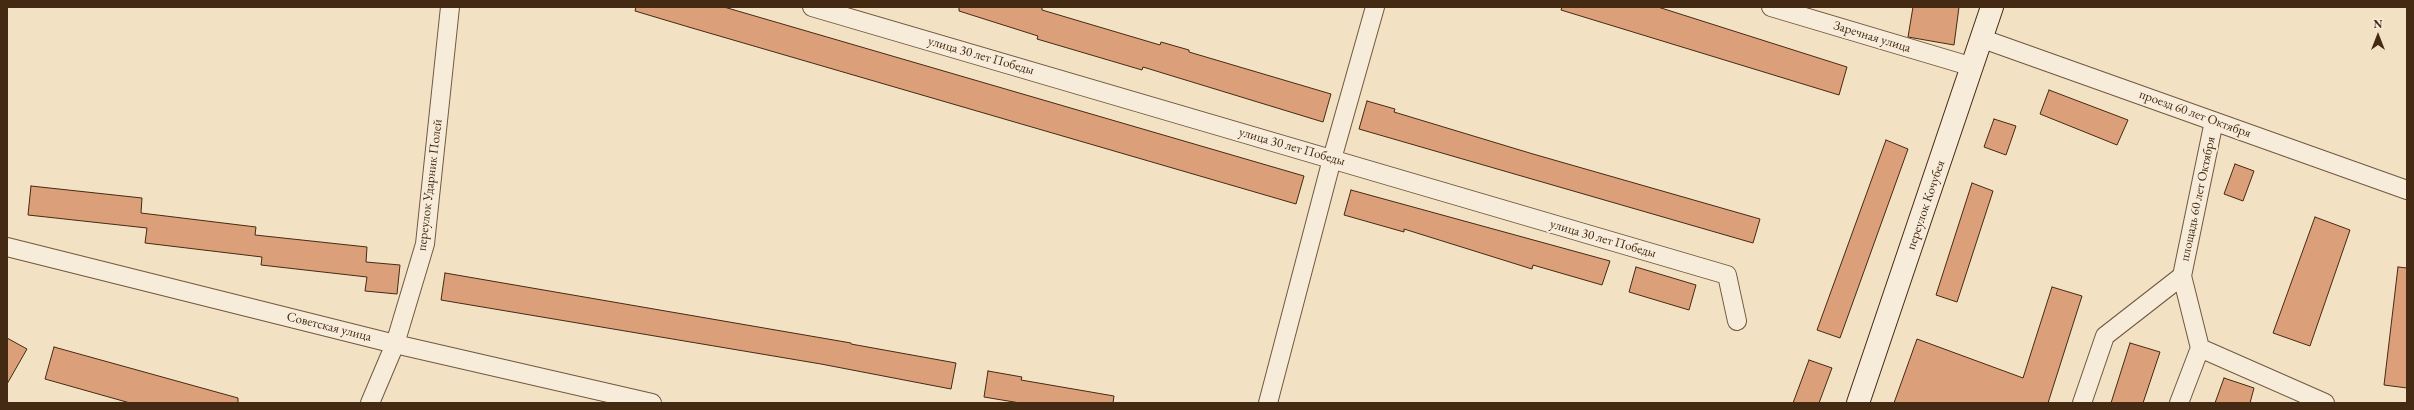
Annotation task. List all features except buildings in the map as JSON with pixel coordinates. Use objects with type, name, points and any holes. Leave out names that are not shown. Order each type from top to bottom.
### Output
[{"type":"main road","name":"переулок Кочубея","points":[[1858,403],[1983,38],[1992,7]]},
{"type":"street","name":"переулок Ударник Полей","points":[[370,403],[394,344],[425,244],[450,7]]},
{"type":"street","name":"улица 30 лет Победы","points":[[812,7],[1728,275],[1737,321]]},
{"type":"street","points":[[1268,403],[1332,159],[1375,7]]},
{"type":"street","name":"Заречная улица","points":[[1771,7],[1973,67]]},
{"type":"street","name":"проезд 60 лет Октября","points":[[1983,38],[2407,190]]},
{"type":"street","name":"площадь 60 лет Октября","points":[[2200,348],[2182,276],[2214,121]]},
{"type":"street","name":"Советская улица","points":[[7,247],[394,344],[652,403]]},
{"type":"street","name":"площадь 60 лет Октября","points":[[2082,403],[2105,336],[2182,276]]},
{"type":"street","points":[[2179,403],[2200,348],[2325,403]]}]
